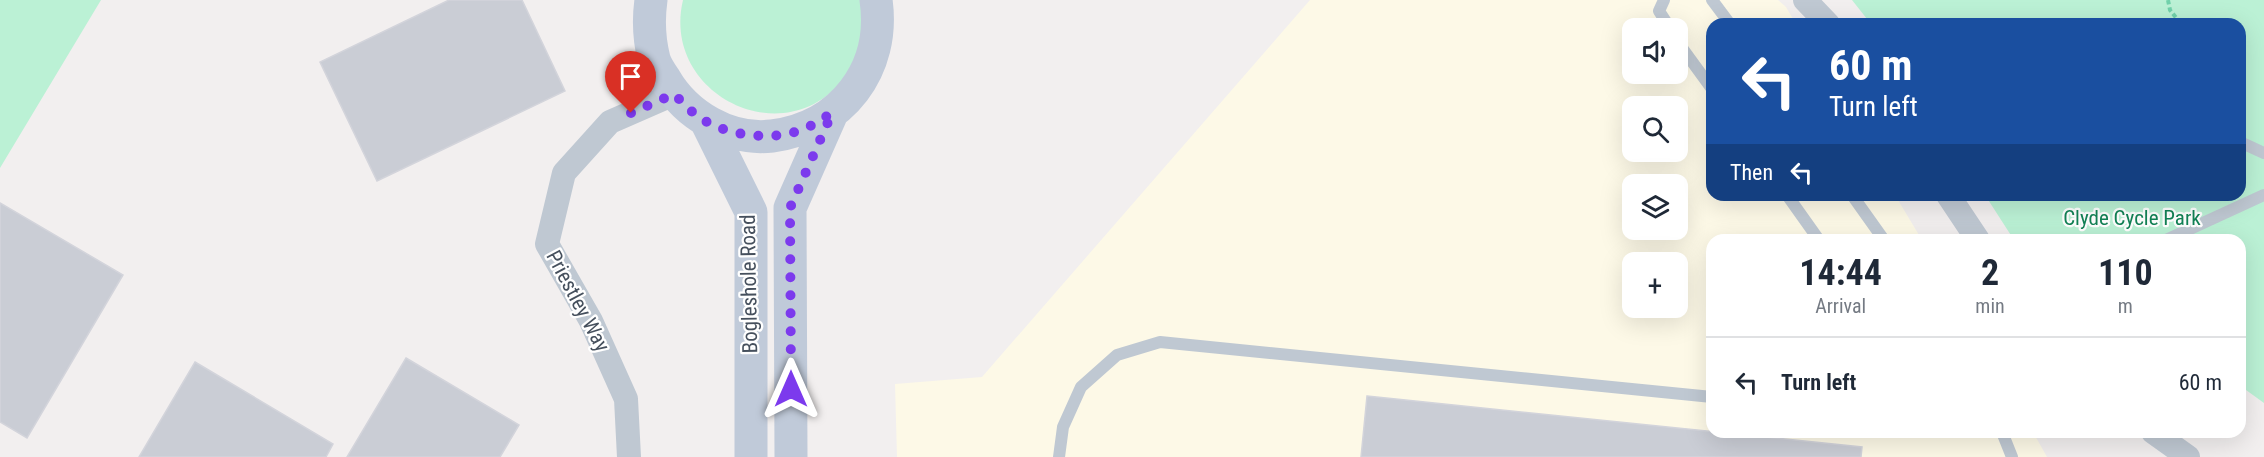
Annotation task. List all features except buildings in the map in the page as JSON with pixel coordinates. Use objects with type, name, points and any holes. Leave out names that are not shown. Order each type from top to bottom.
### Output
[{"type":"street","points":[[651,0],[648,25],[655,61],[674,94],[706,121],[737,133],[771,136],[803,129],[832,113],[857,88],[873,56],[879,21],[876,0]]},
{"type":"street","points":[[1805,0],[1822,18]]},
{"type":"street","name":"Priestley Way","points":[[629,457],[626,399],[591,321],[547,244],[564,173],[610,122],[674,94]]},
{"type":"street","name":"Bogleshole Road","points":[[791,457],[790,208],[832,113]]},
{"type":"street","name":"Bogleshole Road","points":[[706,121],[751,212],[751,457]]},
{"type":"street","points":[[1952,201],[1974,234]]},
{"type":"street","points":[[2161,438],[2188,457]]},
{"type":"lane","points":[[1664,0],[1659,11],[1664,18]]},
{"type":"lane","points":[[1712,0],[1726,18]]},
{"type":"lane","points":[[1688,55],[1706,81]]},
{"type":"lane","points":[[2246,145],[2264,153]]},
{"type":"lane","points":[[2179,234],[2264,195]]},
{"type":"lane","points":[[1791,201],[1815,234]]},
{"type":"lane","points":[[1856,201],[1880,234]]},
{"type":"lane","points":[[1059,457],[1063,427],[1081,387],[1117,356],[1160,342],[1706,396]]},
{"type":"lane","points":[[2004,438],[2012,457]]},
{"type":"path","points":[[2168,0],[2170,10],[2176,18]]},
{"type":"shaded area","points":[[1310,0],[1778,0],[1786,7],[1792,18],[1706,18],[1706,201],[1899,201],[1918,234],[1706,234],[1706,438],[2036,438],[2047,457],[897,457],[895,384],[982,377]]},
{"type":"green space","points":[[0,0],[101,0],[0,168]]},
{"type":"green space","points":[[683,0],[864,0],[858,59],[845,78],[816,103],[787,112],[758,112],[731,103],[707,85],[690,62],[681,33]]},
{"type":"green space","name":"Clyde Cycle Park","points":[[1852,0],[2264,0],[2264,403],[2246,390],[2246,234],[2010,234],[1989,201],[2246,201],[2246,18],[1866,18]]},
{"type":"route","points":[[631,113],[674,94],[706,121],[737,133],[771,136],[803,129],[832,113],[790,208],[791,389]]}]
